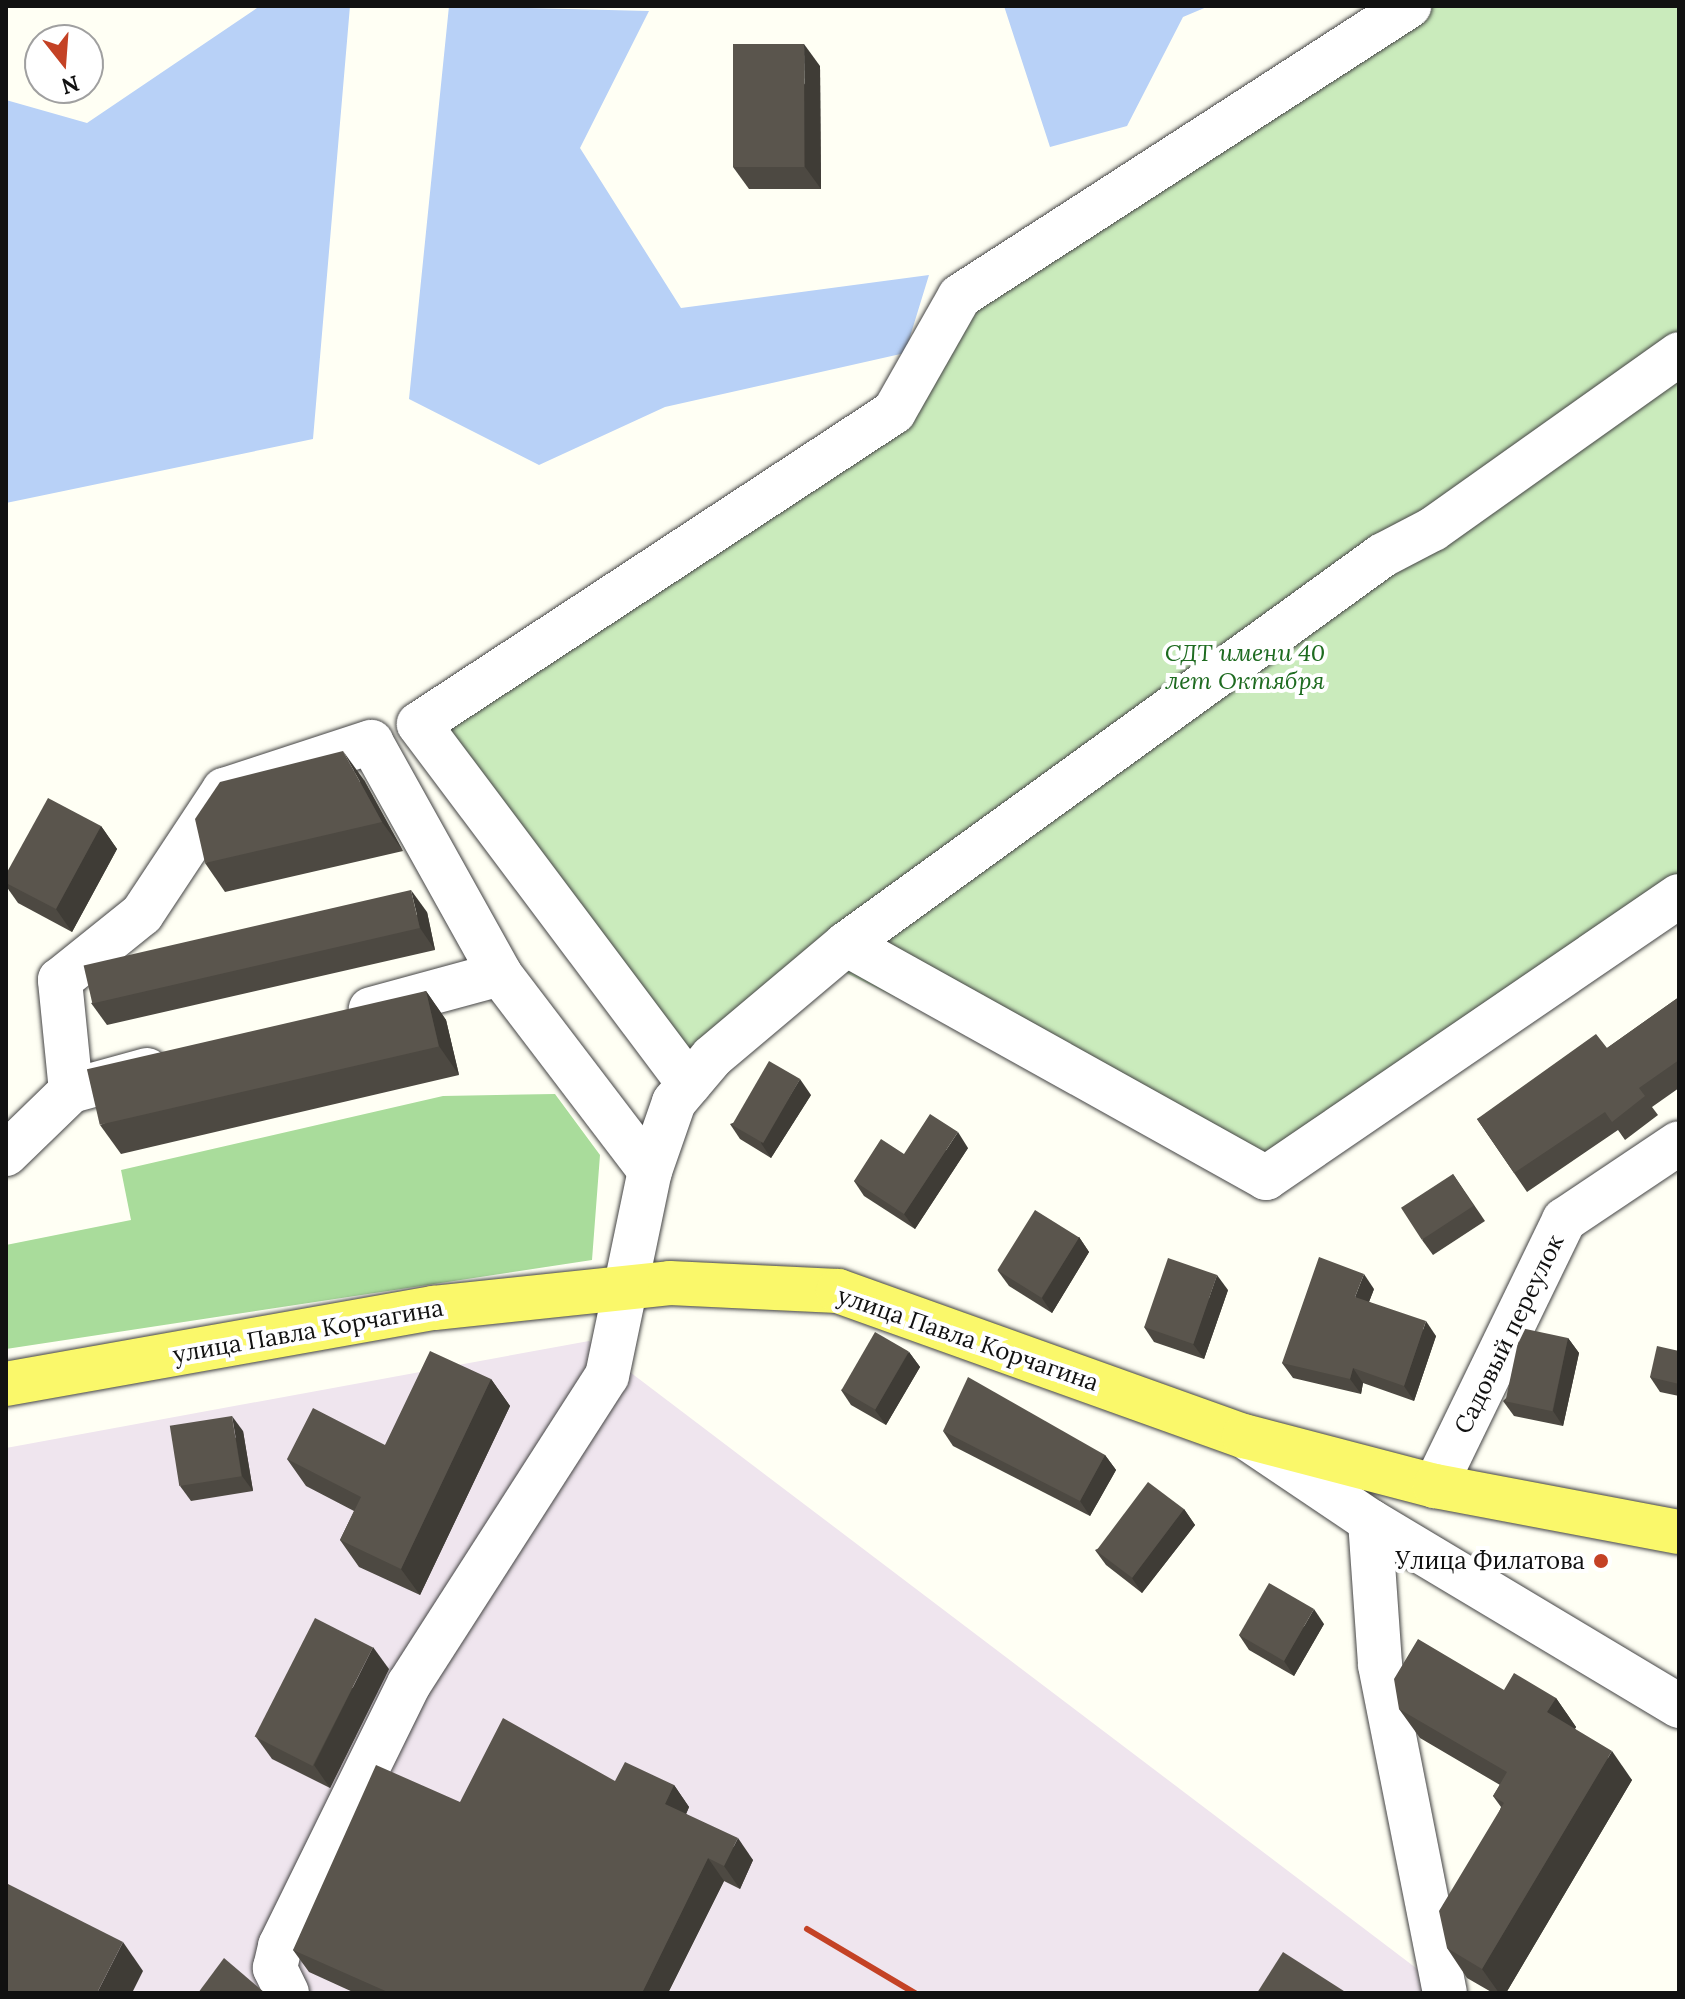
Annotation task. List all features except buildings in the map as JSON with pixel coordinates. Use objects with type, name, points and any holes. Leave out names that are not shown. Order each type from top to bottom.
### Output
[{"type":"main road","name":"улица Павла Корчагина","points":[[6,1384],[434,1308],[625,1287],[838,1291],[1244,1436],[1428,1484],[1679,1532]]},
{"type":"street","points":[[689,1084],[419,724],[894,412],[960,296],[1409,6]]},
{"type":"street","points":[[287,1993],[275,1968],[280,1946],[409,1684],[607,1376],[650,1171],[674,1102],[689,1084],[846,944],[1383,555],[1433,529],[1679,354]]},
{"type":"street","points":[[71,1091],[60,980],[142,914],[224,790],[371,742],[500,974],[650,1171]]},
{"type":"street","points":[[846,944],[1266,1178],[1679,896]]},
{"type":"street","points":[[331,1020],[500,974]]},
{"type":"street","points":[[6,1154],[71,1091],[193,1057]]},
{"type":"street","name":"Садовый переулок","points":[[1384,1530],[1428,1484],[1564,1220],[1679,1143]]},
{"type":"street","points":[[1244,1436],[1384,1530],[1679,1706]]},
{"type":"street","points":[[1384,1530],[1380,1665],[1445,1993]]},
{"type":"shaded area","points":[[589,1341],[1449,1993],[6,1993],[6,1448]]},
{"type":"green space","name":"СДТ имени 40 лет Октября","points":[[1409,6],[1679,6],[1679,896],[1266,1178],[842,971],[697,1088],[419,724],[894,412],[960,296]]},
{"type":"green space","points":[[555,1094],[600,1155],[592,1260],[6,1349],[6,1245],[131,1220],[121,1170],[443,1096]]},
{"type":"water","points":[[260,6],[350,6],[313,439],[6,503],[6,100],[87,123]]},
{"type":"water","points":[[449,6],[649,11],[580,148],[681,308],[929,275],[905,353],[665,407],[539,465],[409,399]]},
{"type":"water","points":[[1004,6],[1209,6],[1183,17],[1127,126],[1050,147]]},
{"type":"railway","points":[[807,1929],[915,1993]]},
{"type":"place","name":"Улица Филатова","points":[[1601,1561]]}]
